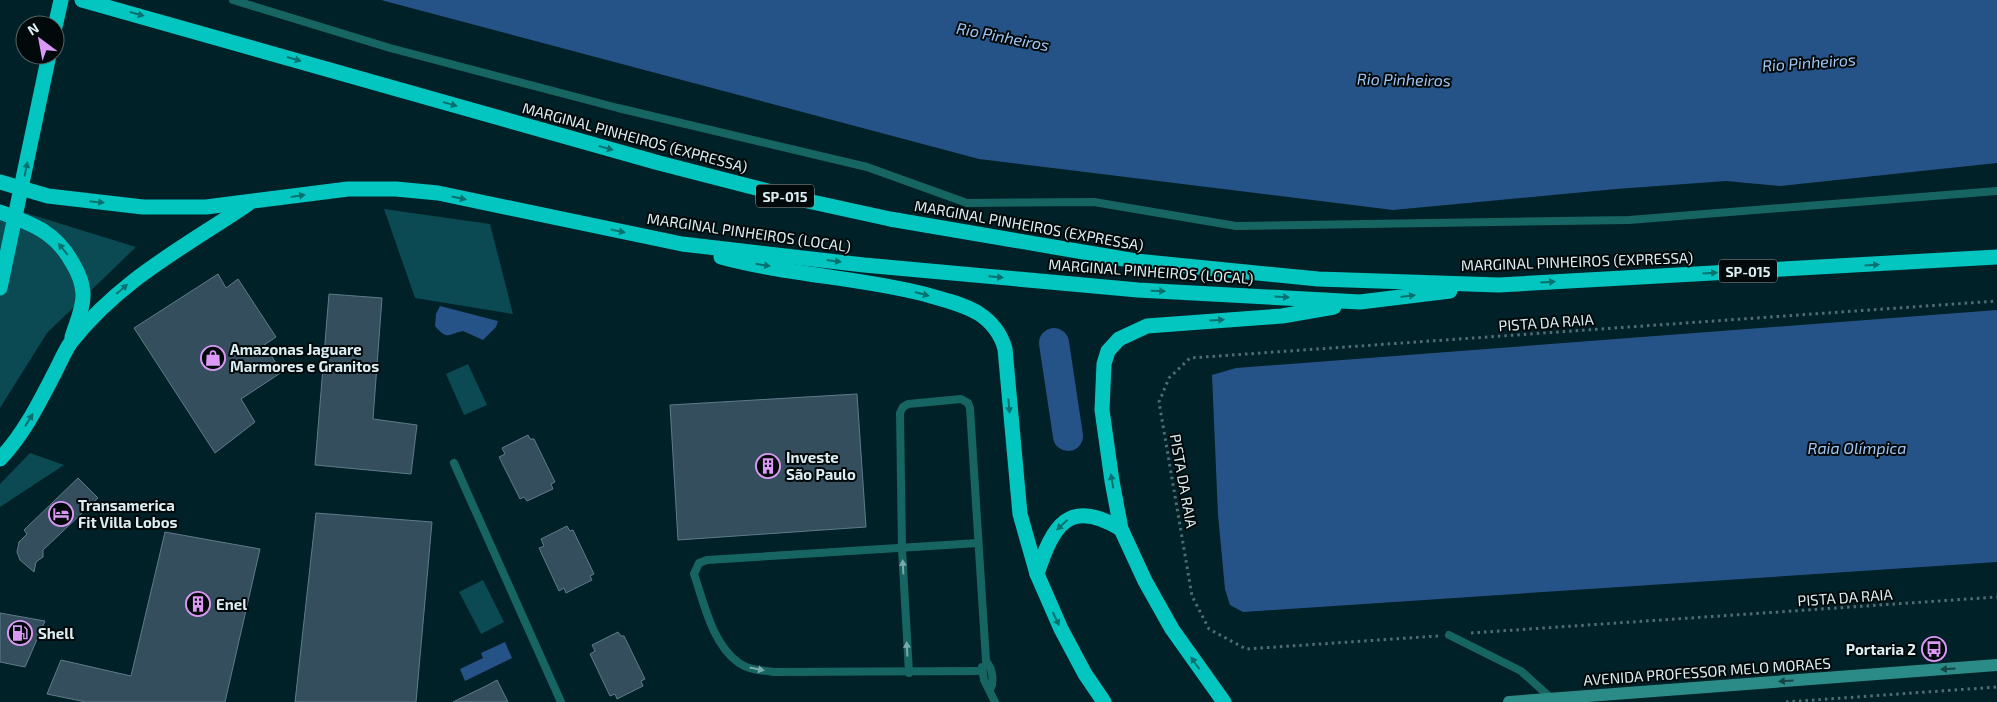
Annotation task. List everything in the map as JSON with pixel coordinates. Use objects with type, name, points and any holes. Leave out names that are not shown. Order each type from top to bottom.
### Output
[{"type":"highway","points":[[58,15],[61,0]]},
{"type":"highway","name":"MARGINAL PINHEIROS (EXPRESSA)","points":[[82,0],[659,163],[803,200],[890,219],[1187,268],[1318,279],[1499,285],[1997,257]]},
{"type":"highway","points":[[0,288],[47,65]]},
{"type":"highway","name":"MARGINAL PINHEIROS (LOCAL)","points":[[0,182],[48,196],[143,207],[206,207],[250,203],[348,189],[438,193],[682,244],[864,265],[1138,290],[1360,302],[1499,285]]},
{"type":"highway","points":[[70,344],[105,304],[135,278],[250,203]]},
{"type":"highway","points":[[0,212],[32,224],[50,234],[66,251],[79,274],[83,293],[70,344],[33,415],[12,446],[0,459]]},
{"type":"highway","points":[[682,244],[729,259],[900,288],[946,300],[976,312],[987,319],[1002,339],[1005,349],[1020,514],[1037,574],[1061,630],[1104,702]]},
{"type":"highway","points":[[1224,702],[1172,628],[1145,581],[1121,529],[1102,410],[1104,364],[1108,351],[1119,339],[1147,326],[1282,316],[1360,302]]},
{"type":"highway","points":[[1037,574],[1050,538],[1068,520],[1083,515],[1096,516],[1121,529]]},
{"type":"street","name":"AVENIDA PROFESSOR MELO MORAES","points":[[1509,702],[1997,666]]},
{"type":"lane","points":[[233,0],[390,48],[608,106],[867,166],[967,203],[1094,202],[1236,226],[1629,220],[1997,190]]},
{"type":"lane","points":[[909,673],[902,549],[901,409],[908,404],[961,399],[968,403],[970,408],[986,661],[982,671],[984,680],[995,702]]},
{"type":"lane","points":[[454,464],[561,702]]},
{"type":"lane","points":[[978,543],[707,560],[699,564],[694,574],[719,641],[740,664],[752,670],[773,672],[909,673],[982,671]]},
{"type":"lane","points":[[1449,635],[1521,671],[1552,699]]},
{"type":"lane","points":[[986,661],[991,669],[993,683],[990,690]]},
{"type":"path","name":"PISTA DA RAIA","points":[[1997,302],[1190,358],[1169,378],[1159,402],[1192,596],[1209,629],[1246,649],[1997,598]]},
{"type":"path","points":[[1786,702],[1997,687]]},
{"type":"shaded area","points":[[0,205],[136,247],[47,333],[0,408]]},
{"type":"shaded area","points":[[384,209],[490,224],[513,314],[415,298]]},
{"type":"shaded area","points":[[468,364],[487,405],[464,415],[446,374]]},
{"type":"shaded area","points":[[30,453],[64,465],[0,507],[0,484]]},
{"type":"shaded area","points":[[483,580],[504,622],[481,634],[459,592]]},
{"type":"water","name":"Rio Pinheiros","points":[[381,0],[1997,0],[1997,163],[1780,186],[1726,181],[1616,189],[1393,210],[979,159]]},
{"type":"water","points":[[440,306],[498,321],[496,327],[483,340],[463,331],[446,335],[435,326],[436,314]]},
{"type":"water","name":"Raia Olímpica","points":[[1997,310],[1997,562],[1243,612],[1230,605],[1225,589],[1218,515],[1212,375],[1236,368]]},
{"type":"water","points":[[505,642],[512,658],[465,681],[460,669],[483,658],[481,653]]},
{"type":"building","name":"Amazonas Jaguare Marmores e Granitos","points":[[218,274],[226,288],[238,279],[276,337],[264,345],[282,372],[241,399],[255,422],[215,453],[134,328]]},
{"type":"building","points":[[329,294],[382,298],[373,419],[417,425],[411,474],[315,465]]},
{"type":"building","name":"Investe São Paulo","points":[[857,394],[866,527],[678,540],[670,405]]},
{"type":"building","points":[[528,435],[530,439],[534,439],[555,482],[551,484],[553,489],[527,501],[524,497],[520,499],[499,457],[505,454],[502,448]]},
{"type":"building","name":"Transamerica Fit Villa Lobos","points":[[78,478],[98,498],[43,550],[43,557],[36,562],[34,572],[20,560],[17,552],[19,542],[27,534],[24,530]]},
{"type":"building","points":[[316,513],[432,522],[416,702],[295,702]]},
{"type":"building","points":[[567,526],[570,531],[573,530],[594,574],[590,576],[592,580],[566,593],[564,588],[559,591],[539,548],[544,546],[541,539]]},
{"type":"building","name":"Enel","points":[[165,532],[260,549],[225,702],[86,702],[47,694],[61,660],[131,676]]},
{"type":"building","name":"Shell","points":[[0,613],[45,621],[25,667],[0,662]]},
{"type":"building","points":[[618,632],[621,636],[624,636],[645,679],[641,681],[643,686],[617,699],[615,694],[610,696],[590,654],[595,651],[592,645]]},
{"type":"building","points":[[497,680],[508,702],[453,702],[488,685]]},
{"type":"waterway","points":[[1054,343],[1068,436]]},
{"type":"place","name":"Amazonas Jaguare Marmores e Granitos","points":[[213,358]]},
{"type":"place","name":"Investe São Paulo","points":[[768,466]]},
{"type":"place","name":"Transamerica Fit Villa Lobos","points":[[61,514]]},
{"type":"place","name":"Enel","points":[[198,604]]},
{"type":"place","name":"Shell","points":[[20,633]]},
{"type":"place","name":"Portaria 2","points":[[1934,649]]}]
